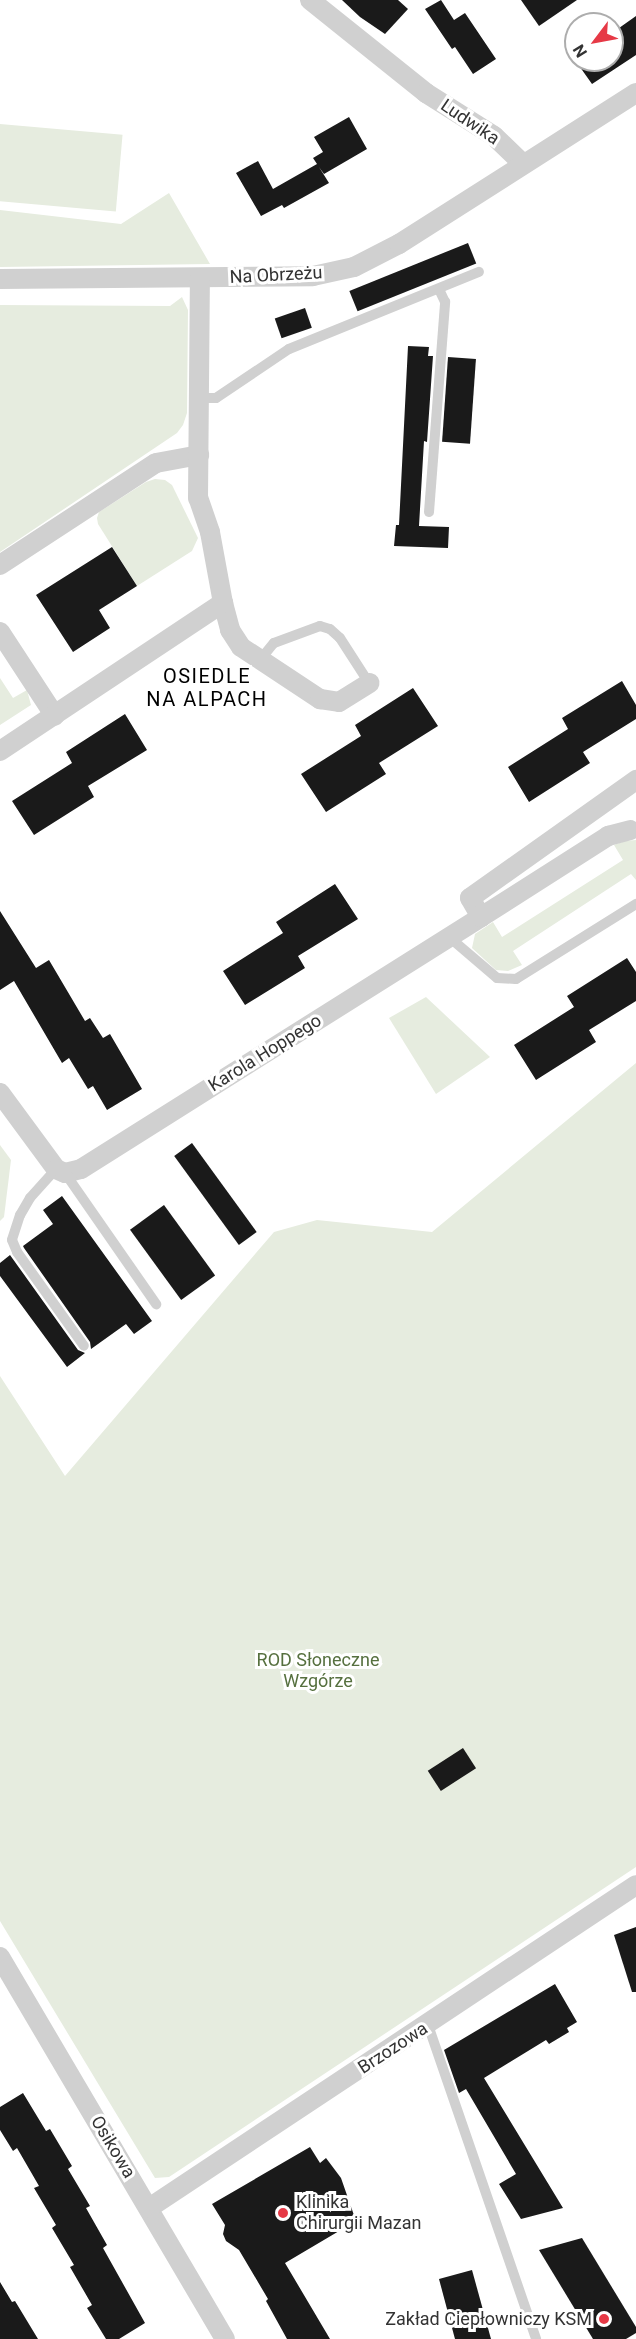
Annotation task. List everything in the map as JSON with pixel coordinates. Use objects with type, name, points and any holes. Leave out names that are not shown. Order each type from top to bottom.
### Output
[{"type":"street","name":"Ludwika","points":[[310,0],[426,93],[494,136],[523,164]]},
{"type":"street","points":[[523,164],[636,93]]},
{"type":"street","name":"Na Obrzeżu","points":[[0,279],[313,276],[354,267],[399,244],[523,164]]},
{"type":"street","points":[[200,278],[198,498],[210,532],[230,630],[241,646],[320,699],[339,702],[369,683]]},
{"type":"street","points":[[0,565],[156,463],[199,455]]},
{"type":"street","points":[[0,751],[223,603]]},
{"type":"street","points":[[0,632],[55,716]]},
{"type":"street","points":[[481,916],[471,898],[636,780]]},
{"type":"street","name":"Karola Hoppego","points":[[606,802],[633,830]]},
{"type":"street","name":"Karola Hoppego","points":[[67,1170],[449,937],[608,836],[633,830]]},
{"type":"street","points":[[0,1093],[67,1170]]},
{"type":"street","name":"Brzozowa","points":[[149,2208],[636,1885]]},
{"type":"street","name":"Osikowa","points":[[0,1957],[225,2339]]},
{"type":"lane","points":[[200,398],[216,398],[289,349],[479,272]]},
{"type":"lane","points":[[429,512],[445,302],[439,289]]},
{"type":"lane","points":[[261,660],[274,643],[320,626],[330,628],[340,638],[369,683]]},
{"type":"lane","points":[[449,937],[497,978],[516,979],[636,904]]},
{"type":"lane","points":[[84,1346],[17,1252],[12,1240],[20,1215],[30,1198],[67,1170],[156,1304]]},
{"type":"lane","points":[[428,2025],[536,2339]]},
{"type":"green space","points":[[0,124],[123,135],[116,211],[0,201]]},
{"type":"green space","points":[[169,193],[210,264],[0,267],[0,210],[121,224]]},
{"type":"green space","points":[[182,297],[188,310],[187,413],[183,425],[177,433],[0,552],[0,305],[170,306]]},
{"type":"green space","points":[[155,479],[165,480],[172,485],[198,538],[192,551],[137,586],[98,524],[97,518],[99,512],[146,482]]},
{"type":"green space","points":[[0,678],[13,698],[27,690],[31,705],[0,725]]},
{"type":"green space","points":[[636,840],[636,880],[631,874],[513,951],[522,965],[508,971],[496,970],[472,948],[475,934],[493,922],[502,937],[623,860],[614,845]]},
{"type":"green space","points":[[426,997],[490,1057],[436,1094],[389,1018]]},
{"type":"green space","name":"ROD Słoneczne Wzgórze","points":[[636,1063],[636,1867],[169,2177],[155,2178],[0,1921],[0,1376],[65,1476],[274,1232],[317,1220],[432,1232]]},
{"type":"green space","points":[[0,1145],[11,1160],[4,1217],[0,1221]]},
{"type":"building","points":[[342,0],[398,0],[408,9],[385,34],[360,17]]},
{"type":"building","points":[[441,0],[454,20],[465,13],[496,59],[473,74],[455,47],[452,49],[425,9]]},
{"type":"building","points":[[521,0],[577,0],[539,26]]},
{"type":"building","points":[[636,16],[636,55],[624,63],[624,24]]},
{"type":"building","points":[[584,72],[610,72],[592,84]]},
{"type":"building","points":[[349,117],[367,149],[324,174],[319,167],[329,183],[284,208],[282,205],[261,216],[236,173],[258,161],[273,189],[317,164],[313,158],[323,152],[314,137]]},
{"type":"building","points":[[468,243],[476,263],[358,311],[349,291]]},
{"type":"building","points":[[305,308],[312,328],[282,338],[275,318]]},
{"type":"building","points":[[408,346],[429,347],[428,356],[433,356],[427,442],[424,441],[419,526],[449,527],[448,548],[394,546],[396,525],[399,525]]},
{"type":"building","points":[[448,357],[476,359],[470,444],[442,442]]},
{"type":"building","points":[[112,547],[137,586],[99,610],[110,628],[73,652],[36,595]]},
{"type":"building","points":[[622,681],[636,705],[636,719],[583,752],[590,763],[529,802],[508,767],[568,729],[562,718]]},
{"type":"building","points":[[413,688],[438,726],[379,763],[386,774],[326,812],[301,774],[361,736],[355,725]]},
{"type":"building","points":[[125,714],[147,750],[88,786],[94,797],[34,835],[12,801],[72,763],[66,752]]},
{"type":"building","points":[[335,884],[358,919],[298,956],[305,968],[245,1005],[223,971],[283,933],[276,922]]},
{"type":"building","points":[[0,911],[36,968],[49,960],[85,1021],[90,1018],[103,1038],[110,1034],[142,1089],[107,1110],[93,1086],[88,1089],[69,1058],[62,1063],[14,981],[0,990]]},
{"type":"building","points":[[627,958],[636,972],[636,1001],[589,1030],[596,1042],[536,1080],[514,1045],[574,1007],[567,996]]},
{"type":"building","points":[[192,1143],[257,1232],[239,1245],[174,1156]]},
{"type":"building","points":[[62,1196],[152,1321],[134,1334],[126,1324],[91,1349],[90,1342],[23,1246],[53,1224],[43,1210]]},
{"type":"building","points":[[164,1205],[215,1275],[181,1300],[130,1230]]},
{"type":"building","points":[[10,1255],[78,1350],[85,1353],[67,1367],[0,1276],[0,1263]]},
{"type":"building","points":[[463,1748],[476,1768],[441,1791],[428,1771]]},
{"type":"building","points":[[636,1927],[636,1992],[632,1992],[614,1935]]},
{"type":"building","points":[[555,1984],[577,2022],[567,2028],[569,2032],[549,2044],[546,2040],[484,2078],[563,2208],[521,2219],[499,2184],[516,2174],[466,2089],[459,2093],[444,2050]]},
{"type":"building","points":[[23,2093],[46,2131],[50,2129],[72,2166],[68,2169],[90,2206],[86,2208],[107,2245],[103,2248],[145,2323],[119,2339],[106,2339],[87,2308],[92,2305],[70,2267],[74,2265],[52,2228],[56,2225],[34,2188],[39,2186],[17,2148],[13,2151],[0,2130],[0,2107]]},
{"type":"building","points":[[310,2147],[320,2163],[326,2158],[341,2178],[356,2221],[285,2263],[330,2339],[287,2339],[266,2301],[268,2299],[239,2250],[226,2241],[223,2234],[225,2225],[212,2204]]},
{"type":"building","points":[[582,2238],[636,2327],[636,2333],[626,2339],[593,2339],[539,2250]]},
{"type":"building","points":[[472,2270],[491,2339],[455,2339],[439,2279]]},
{"type":"building","points":[[0,2282],[12,2302],[15,2301],[38,2339],[0,2339]]},
{"type":"place","name":"Klinika Chirurgii Mazan","points":[[283,2213]]},
{"type":"place","name":"Zakład Ciepłowniczy KSM","points":[[604,2319]]},
{"type":"district","name":"OSIEDLE NA ALPACH","points":[[207,688]]}]
